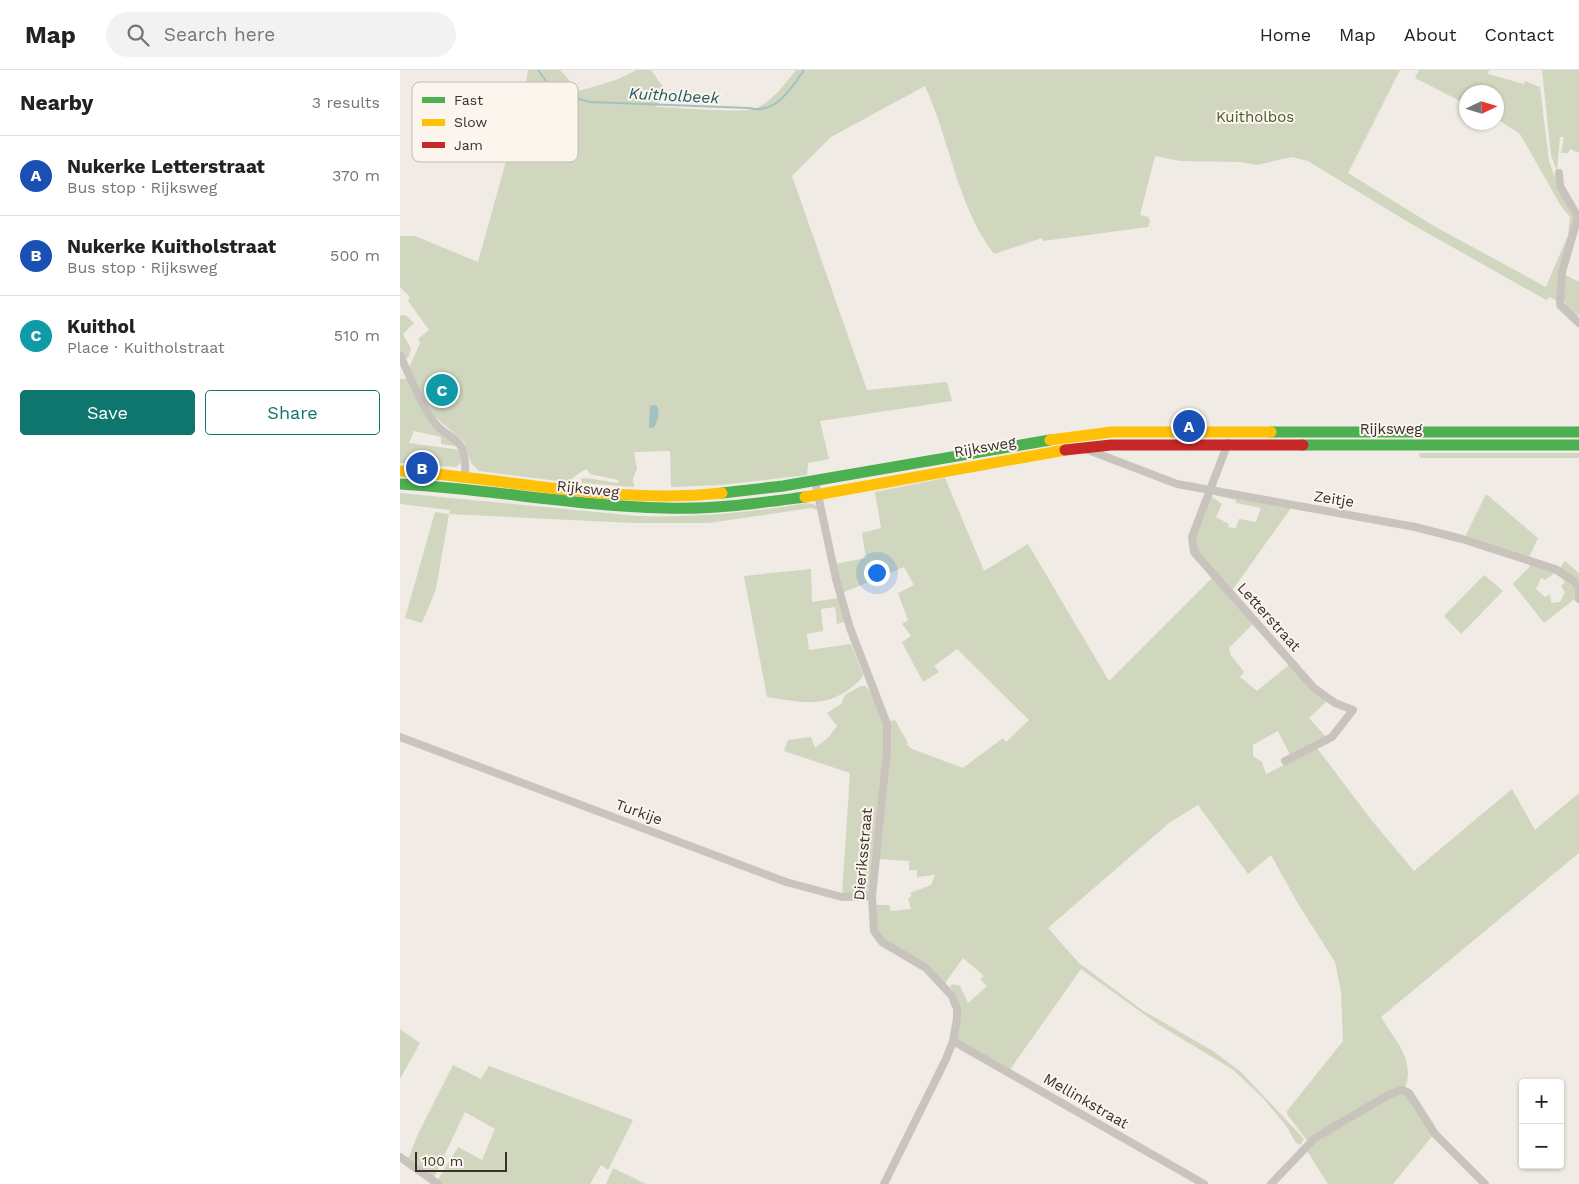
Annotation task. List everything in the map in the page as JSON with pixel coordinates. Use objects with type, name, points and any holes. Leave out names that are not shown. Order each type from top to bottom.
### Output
[{"type":"highway","name":"Rijksweg","points":[[400,471],[466,476],[575,490],[641,495],[714,494],[815,481],[1016,444],[1112,432],[1579,432]]},
{"type":"highway","name":"Rijksweg","points":[[400,484],[464,489],[594,505],[655,508],[729,506],[817,494],[989,461],[1082,448],[1148,444],[1228,443],[1579,445]]},
{"type":"street","points":[[1559,173],[1560,186],[1578,218],[1562,272],[1560,305],[1579,323]]},
{"type":"street","points":[[400,355],[429,414],[463,447],[466,461],[464,489]]},
{"type":"street","name":"Letterstraat","points":[[1228,443],[1192,537],[1193,548],[1198,558],[1314,688],[1335,703],[1353,710],[1332,737],[1285,761]]},
{"type":"street","name":"Zeitje","points":[[1082,448],[1117,463],[1177,484],[1434,532],[1550,567],[1568,577],[1578,586],[1579,599]]},
{"type":"street","name":"Dieriksstraat","points":[[815,481],[850,628],[887,724],[887,750],[872,896],[872,925],[878,940],[926,968],[943,984],[956,1002],[957,1019],[953,1042],[884,1184]]},
{"type":"street","name":"Turkije","points":[[400,738],[786,882],[842,897],[872,896]]},
{"type":"street","name":"Mellinkstraat","points":[[953,1042],[1204,1184]]},
{"type":"street","points":[[1271,1184],[1315,1138],[1390,1094],[1402,1090],[1409,1094],[1435,1134],[1485,1184]]},
{"type":"street","points":[[400,1155],[438,1184]]},
{"type":"green space","points":[[528,70],[560,70],[571,82],[526,82]]},
{"type":"green space","name":"Kuitholbos","points":[[637,70],[651,70],[667,93],[655,107],[750,110],[768,101],[796,70],[1400,70],[1348,173],[1434,226],[1546,287],[1568,235],[1570,217],[1561,206],[1520,134],[1504,124],[1504,85],[1459,85],[1459,100],[1415,78],[1419,70],[1489,70],[1488,74],[1524,84],[1525,81],[1540,87],[1549,161],[1560,191],[1575,220],[1557,301],[1550,297],[1546,300],[1408,222],[1308,161],[1291,157],[1257,165],[1240,162],[1180,161],[1155,156],[1140,215],[1148,217],[1150,221],[1148,227],[1043,241],[1042,238],[994,254],[981,235],[962,194],[934,107],[925,86],[831,137],[792,176],[867,390],[947,382],[952,401],[820,421],[829,459],[808,463],[807,475],[721,485],[671,487],[670,451],[634,452],[637,469],[633,478],[634,487],[582,483],[581,479],[584,478],[619,483],[618,480],[590,474],[587,469],[566,482],[479,471],[471,463],[464,442],[434,416],[409,368],[420,343],[418,339],[429,330],[408,301],[410,297],[400,287],[400,236],[415,236],[478,262],[506,162],[578,162],[578,90],[616,80]]},
{"type":"green space","points":[[1542,70],[1579,70],[1579,153],[1570,149],[1568,153],[1561,153],[1564,137],[1560,137],[1557,171],[1551,156]]},
{"type":"green space","points":[[1564,274],[1579,282],[1579,314],[1576,319],[1565,303]]},
{"type":"green space","points":[[400,316],[407,316],[414,323],[403,334],[411,349],[409,356],[405,360],[400,349]]},
{"type":"green space","points":[[400,379],[409,379],[426,414],[460,447],[441,444],[441,437],[414,431],[409,443],[461,450],[461,463],[456,467],[400,463]]},
{"type":"green space","points":[[1419,453],[1579,453],[1579,458],[1420,458]]},
{"type":"green space","points":[[945,478],[984,571],[1028,544],[1109,681],[1212,578],[1253,624],[1229,648],[1230,654],[1244,672],[1240,677],[1257,691],[1290,664],[1327,701],[1309,718],[1327,738],[1291,757],[1278,731],[1253,745],[1253,756],[1262,762],[1266,774],[1317,748],[1373,822],[1414,871],[1512,789],[1535,830],[1579,793],[1579,853],[1381,1017],[1406,1059],[1408,1078],[1405,1088],[1308,1142],[1287,1114],[1287,1111],[1343,1041],[1341,991],[1335,962],[1297,902],[1271,855],[1248,874],[1198,805],[1169,823],[1048,928],[1079,963],[1142,1010],[1213,1051],[1241,1072],[1304,1139],[1300,1145],[1296,1143],[1287,1127],[1263,1098],[1232,1069],[1159,1025],[1081,969],[1009,1071],[958,1040],[960,1008],[950,987],[952,984],[960,986],[968,1003],[987,986],[980,979],[984,976],[963,958],[945,983],[929,970],[889,946],[878,936],[875,925],[874,905],[889,905],[891,911],[911,909],[908,898],[912,896],[910,893],[931,885],[935,875],[917,877],[917,870],[909,870],[909,861],[878,859],[890,750],[890,721],[895,720],[908,743],[906,744],[912,749],[963,768],[1003,738],[1006,742],[1029,720],[957,649],[934,666],[939,672],[923,682],[902,642],[911,636],[902,624],[908,620],[898,593],[914,585],[904,567],[842,593],[835,564],[866,558],[862,533],[881,528],[875,492]]},
{"type":"green space","points":[[400,493],[637,516],[723,514],[808,503],[816,505],[818,510],[811,508],[709,523],[633,523],[449,514],[450,510],[400,504]]},
{"type":"green space","points":[[1215,493],[1291,508],[1231,592],[1196,551],[1195,533],[1211,496],[1222,504],[1216,517],[1229,524],[1228,527],[1236,528],[1239,519],[1256,522],[1261,508],[1236,503],[1236,500],[1214,495]]},
{"type":"green space","points":[[1486,494],[1538,538],[1529,557],[1465,537]]},
{"type":"green space","points":[[435,512],[449,514],[436,589],[422,623],[405,618]]},
{"type":"green space","points":[[1565,561],[1579,573],[1579,580],[1560,568]]},
{"type":"green space","points":[[1533,563],[1556,572],[1545,580],[1541,578],[1536,589],[1545,597],[1550,594],[1551,603],[1560,602],[1565,592],[1561,586],[1565,582],[1560,576],[1574,584],[1576,598],[1544,623],[1513,584]]},
{"type":"green space","points":[[811,569],[812,602],[838,598],[844,622],[837,624],[835,607],[821,609],[823,631],[807,634],[809,650],[851,644],[863,674],[862,678],[839,695],[818,702],[767,697],[744,576]]},
{"type":"green space","points":[[1484,575],[1503,591],[1461,634],[1444,616]]},
{"type":"green space","points":[[861,686],[865,686],[869,690],[876,701],[885,734],[868,893],[842,895],[850,773],[784,751],[788,740],[811,737],[815,748],[828,738],[837,726],[827,713],[841,704],[845,695]]},
{"type":"green space","points":[[400,1029],[420,1043],[400,1079]]},
{"type":"green space","points":[[453,1065],[481,1079],[489,1066],[633,1120],[608,1170],[601,1165],[590,1184],[442,1184],[437,1181],[458,1147],[482,1160],[495,1129],[465,1112],[434,1177],[408,1159],[418,1134]]},
{"type":"green space","points":[[1405,1092],[1433,1135],[1393,1184],[1328,1184],[1307,1151],[1314,1143],[1396,1094]]},
{"type":"green space","points":[[613,1168],[646,1184],[606,1184]]},
{"type":"water","points":[[656,405],[659,413],[658,419],[654,427],[649,428],[650,406]]},
{"type":"waterway","name":"Kuitholbeek","points":[[538,70],[547,82]]},
{"type":"waterway","name":"Kuitholbeek","points":[[578,99],[590,102],[767,108],[788,92],[804,70]]},
{"type":"traffic: fast","points":[[1271,432],[1579,432]]},
{"type":"traffic: fast","points":[[722,493],[783,486],[1050,440]]},
{"type":"traffic: fast","points":[[1303,445],[1579,445]]},
{"type":"traffic: fast","points":[[400,484],[632,507],[718,507],[805,497]]},
{"type":"traffic: slow","points":[[1050,440],[1112,432],[1271,432]]},
{"type":"traffic: slow","points":[[805,497],[1065,450]]},
{"type":"traffic: slow","points":[[400,471],[642,496],[722,493]]},
{"type":"traffic: jam","points":[[1065,450],[1111,445],[1303,445]]},
{"type":"place","name":"Kuithol","points":[[442,390]]},
{"type":"place","name":"Nukerke Letterstraat","points":[[1189,426]]},
{"type":"place","name":"Nukerke Kuitholstraat","points":[[422,468]]}]
